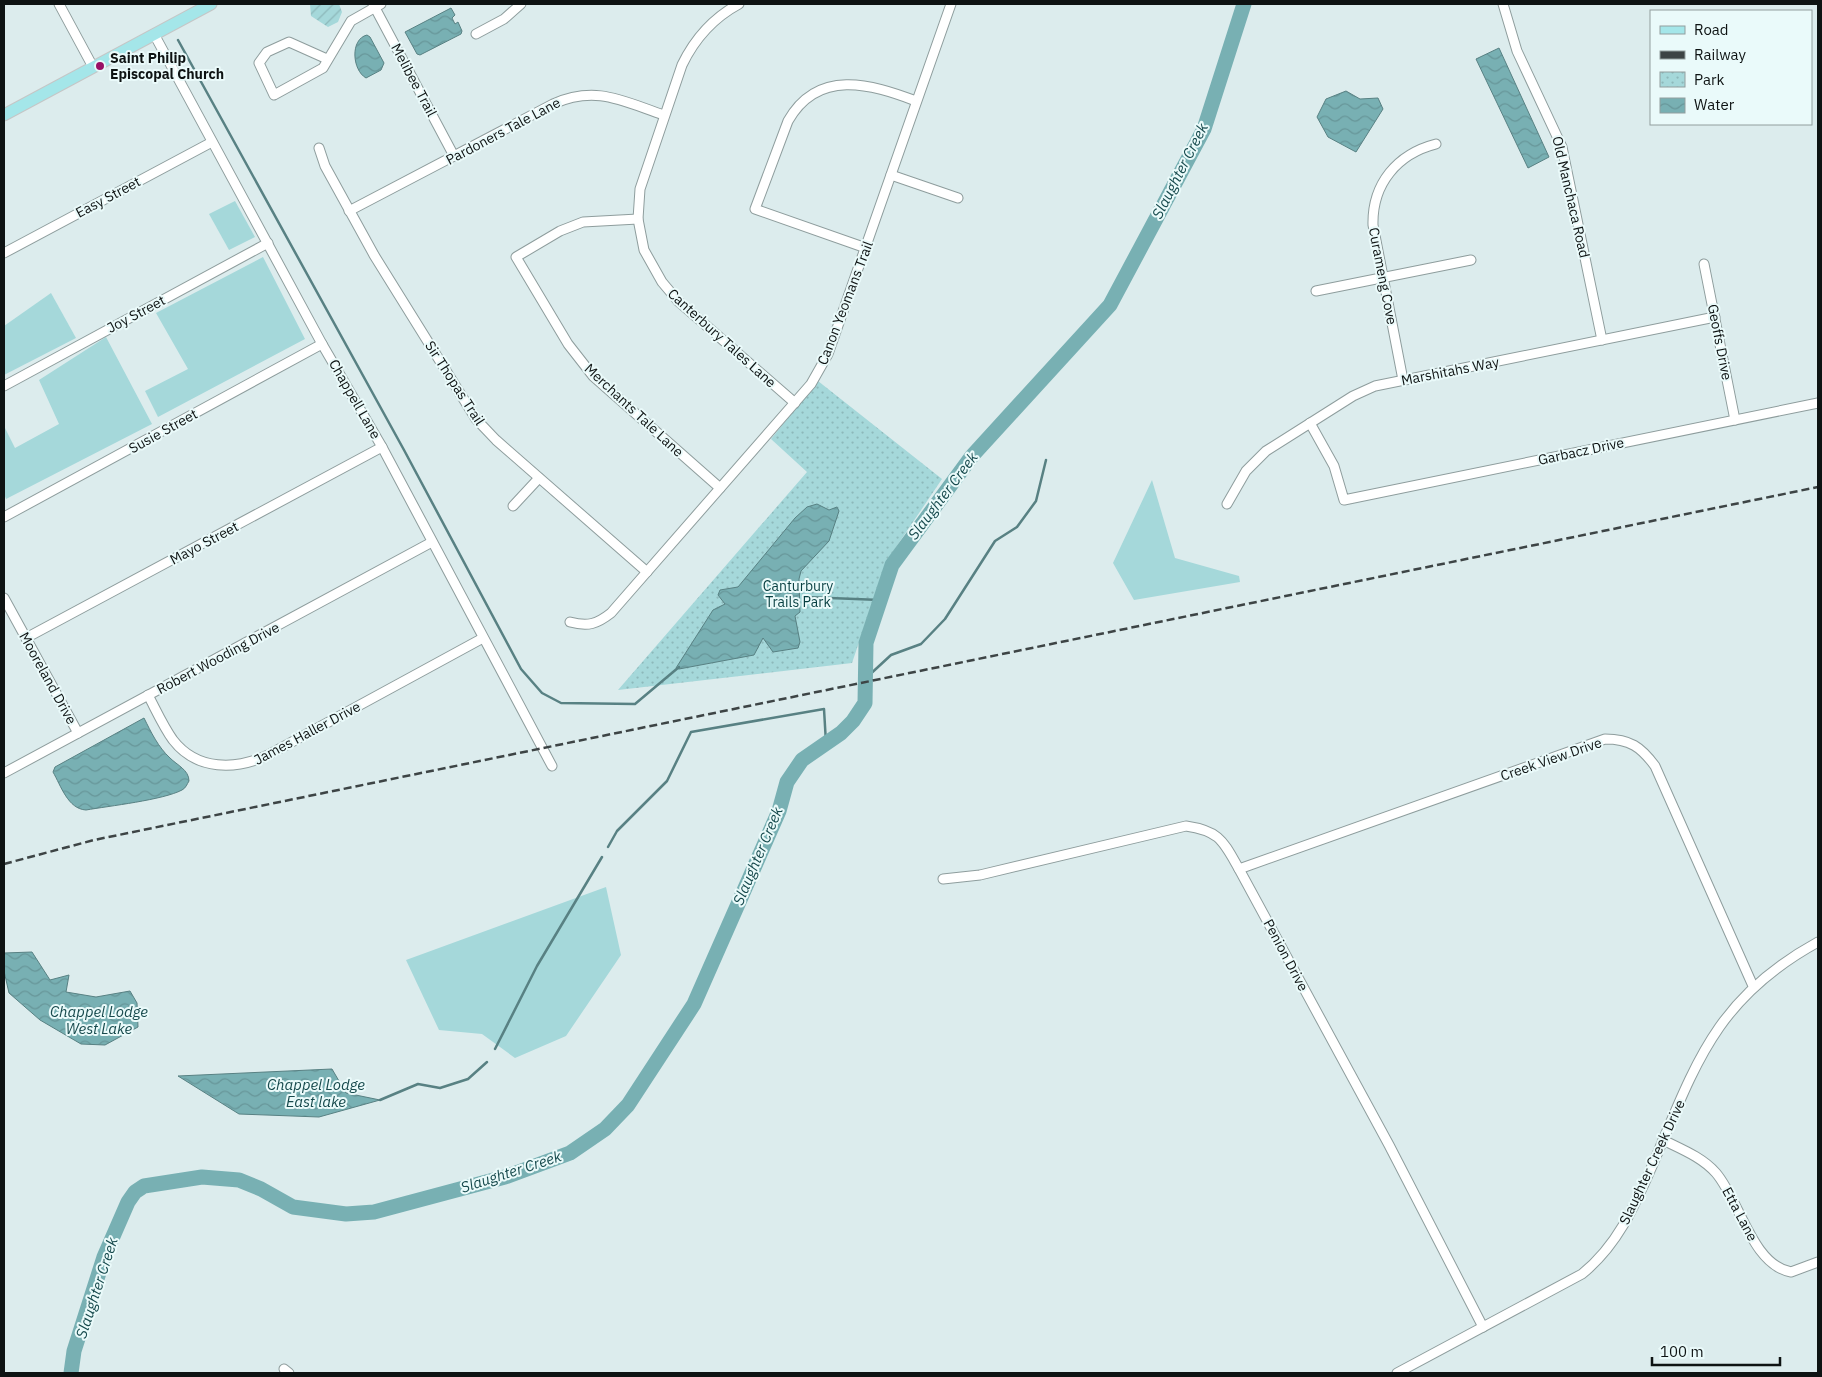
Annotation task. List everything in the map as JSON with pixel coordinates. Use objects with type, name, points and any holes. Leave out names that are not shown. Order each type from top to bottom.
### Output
[{"type":"main road","points":[[4,115],[210,4]]},
{"type":"street","points":[[59,4],[93,67]]},
{"type":"street","points":[[476,34],[504,19],[519,4]]},
{"type":"street","name":"Canterbury Tales Lane","points":[[739,4],[709,25],[688,52],[664,115],[640,189],[638,219],[644,250],[669,292],[794,403]]},
{"type":"street","name":"Canon Yeomans Trail","points":[[570,622],[584,626],[603,619],[647,572],[811,384],[828,354],[951,4]]},
{"type":"street","name":"Old Manchaca Road","points":[[1503,4],[1507,23],[1517,51],[1562,147],[1602,340]]},
{"type":"street","points":[[327,59],[289,42],[267,52],[259,63],[274,95],[323,68],[351,21],[376,5]]},
{"type":"street","name":"Melibee Trail","points":[[376,5],[454,156]]},
{"type":"street","name":"Chappell Lane","points":[[154,34],[322,344],[382,447],[552,766]]},
{"type":"street","points":[[866,248],[755,209],[788,121],[793,113],[809,98],[830,88],[858,84],[879,87],[916,100]]},
{"type":"street","name":"Pardoners Tale Lane","points":[[349,211],[553,104],[582,94],[606,96],[664,115]]},
{"type":"street","name":"Easy Street","points":[[4,253],[212,142]]},
{"type":"street","name":"Curameng Cove","points":[[1404,380],[1373,225],[1374,205],[1379,188],[1394,166],[1407,156],[1436,144]]},
{"type":"street","name":"Sir Thopas Trail","points":[[319,148],[325,166],[374,255],[476,419],[488,433],[647,572]]},
{"type":"street","points":[[891,174],[958,198]]},
{"type":"street","name":"Merchants Tale Lane","points":[[638,219],[578,224],[516,257],[568,344],[593,376],[720,488]]},
{"type":"street","name":"Joy Street","points":[[4,386],[268,243]]},
{"type":"street","points":[[1316,291],[1471,260]]},
{"type":"street","name":"Geoffs Drive","points":[[1704,264],[1735,420]]},
{"type":"street","name":"Marshitahs Way","points":[[1228,504],[1239,481],[1258,457],[1310,423],[1370,389],[1404,380],[1715,317]]},
{"type":"street","name":"Susie Street","points":[[4,517],[322,344]]},
{"type":"street","name":"Garbacz Drive","points":[[1310,423],[1334,466],[1344,500],[1818,403]]},
{"type":"street","name":"Mayo Street","points":[[26,638],[382,447]]},
{"type":"street","points":[[513,506],[539,478]]},
{"type":"street","name":"Robert Wooding Drive","points":[[4,773],[432,542]]},
{"type":"street","name":"Mooreland Drive","points":[[4,598],[78,732]]},
{"type":"street","name":"James Haller Drive","points":[[148,695],[172,738],[186,752],[213,765],[246,764],[483,638]]},
{"type":"street","name":"Creek View Drive","points":[[1239,869],[1606,739],[1632,742],[1644,751],[1655,766],[1753,986]]},
{"type":"street","name":"Penion Drive","points":[[943,879],[980,875],[1186,826],[1214,833],[1226,845],[1388,1145],[1483,1327]]},
{"type":"street","name":"Slaughter Creek Drive","points":[[1397,1373],[1582,1274],[1599,1260],[1613,1244],[1636,1202],[1708,1041],[1726,1016],[1753,986],[1780,965],[1818,942]]},
{"type":"street","name":"Etta Lane","points":[[1663,1140],[1705,1162],[1716,1172],[1732,1196],[1761,1253],[1771,1263],[1791,1272],[1818,1262]]},
{"type":"green space","points":[[310,4],[339,4],[342,12],[338,22],[328,27],[311,16]]},
{"type":"green space","points":[[235,201],[255,237],[229,250],[209,214]]},
{"type":"green space","points":[[263,257],[305,339],[158,417],[145,391],[188,369],[156,313]]},
{"type":"green space","points":[[51,293],[76,338],[4,375],[4,326]]},
{"type":"green space","points":[[106,337],[152,424],[6,499],[4,494],[4,426],[15,448],[59,424],[39,380]]},
{"type":"green space","name":"Canturbury Trails Park","points":[[818,381],[942,479],[886,562],[852,663],[618,690],[807,472],[771,439]]},
{"type":"green space","points":[[1152,480],[1175,558],[1239,576],[1240,582],[1134,600],[1113,563]]},
{"type":"green space","points":[[606,887],[621,955],[566,1036],[515,1058],[482,1034],[439,1030],[406,960]]},
{"type":"water","points":[[451,8],[455,15],[452,18],[455,24],[458,22],[462,31],[461,34],[420,55],[417,54],[405,32]]},
{"type":"water","points":[[367,35],[370,37],[384,63],[381,70],[366,78],[358,68],[355,55],[358,42]]},
{"type":"water","points":[[1499,48],[1549,157],[1528,168],[1476,59]]},
{"type":"water","points":[[1346,91],[1360,99],[1378,98],[1383,109],[1356,152],[1328,137],[1317,117],[1326,99]]},
{"type":"water","points":[[817,504],[829,510],[837,507],[839,511],[829,541],[801,571],[799,579],[800,612],[795,616],[800,642],[798,648],[773,652],[763,638],[754,655],[676,668],[713,610],[725,604],[718,595],[720,590],[738,587],[795,518],[807,507]]},
{"type":"water","points":[[144,718],[162,749],[187,774],[189,781],[185,787],[173,794],[136,802],[86,810],[74,806],[66,796],[53,772],[55,767]]},
{"type":"water","name":"Chappel Lodge West Lake","points":[[32,952],[50,980],[69,975],[66,992],[96,997],[130,991],[137,1003],[138,1027],[105,1045],[81,1044],[40,1020],[9,993],[4,971],[4,953]]},
{"type":"water","name":"Chappel Lodge East lake","points":[[332,1069],[346,1093],[380,1100],[319,1117],[239,1114],[178,1076]]},
{"type":"waterway","name":"Slaughter Creek","points":[[71,1373],[74,1351],[104,1257],[128,1202],[135,1192],[144,1186],[202,1177],[239,1180],[261,1189],[293,1207],[346,1214],[374,1212],[505,1177],[570,1153],[605,1129],[628,1105],[694,1004],[779,811],[787,782],[802,760],[841,733],[853,721],[865,703],[866,643],[892,565],[972,456],[1110,305],[1204,129],[1244,4]]},
{"type":"waterway","points":[[178,40],[404,450],[521,669],[542,693],[561,703],[635,704],[679,667]]},
{"type":"waterway","points":[[865,679],[891,655],[921,644],[945,619],[995,541],[1017,527],[1036,501],[1046,460]]},
{"type":"waterway","points":[[805,597],[880,600]]},
{"type":"waterway","points":[[608,847],[617,831],[667,781],[691,732],[824,709],[826,743]]},
{"type":"waterway","points":[[495,1049],[537,966],[602,857]]},
{"type":"waterway","points":[[380,1100],[418,1084],[440,1088],[468,1079],[487,1062]]},
{"type":"railway","points":[[4,864],[94,840],[1818,487]]},
{"type":"place","name":"Saint Philip Episcopal Church","points":[[100,66]]}]
